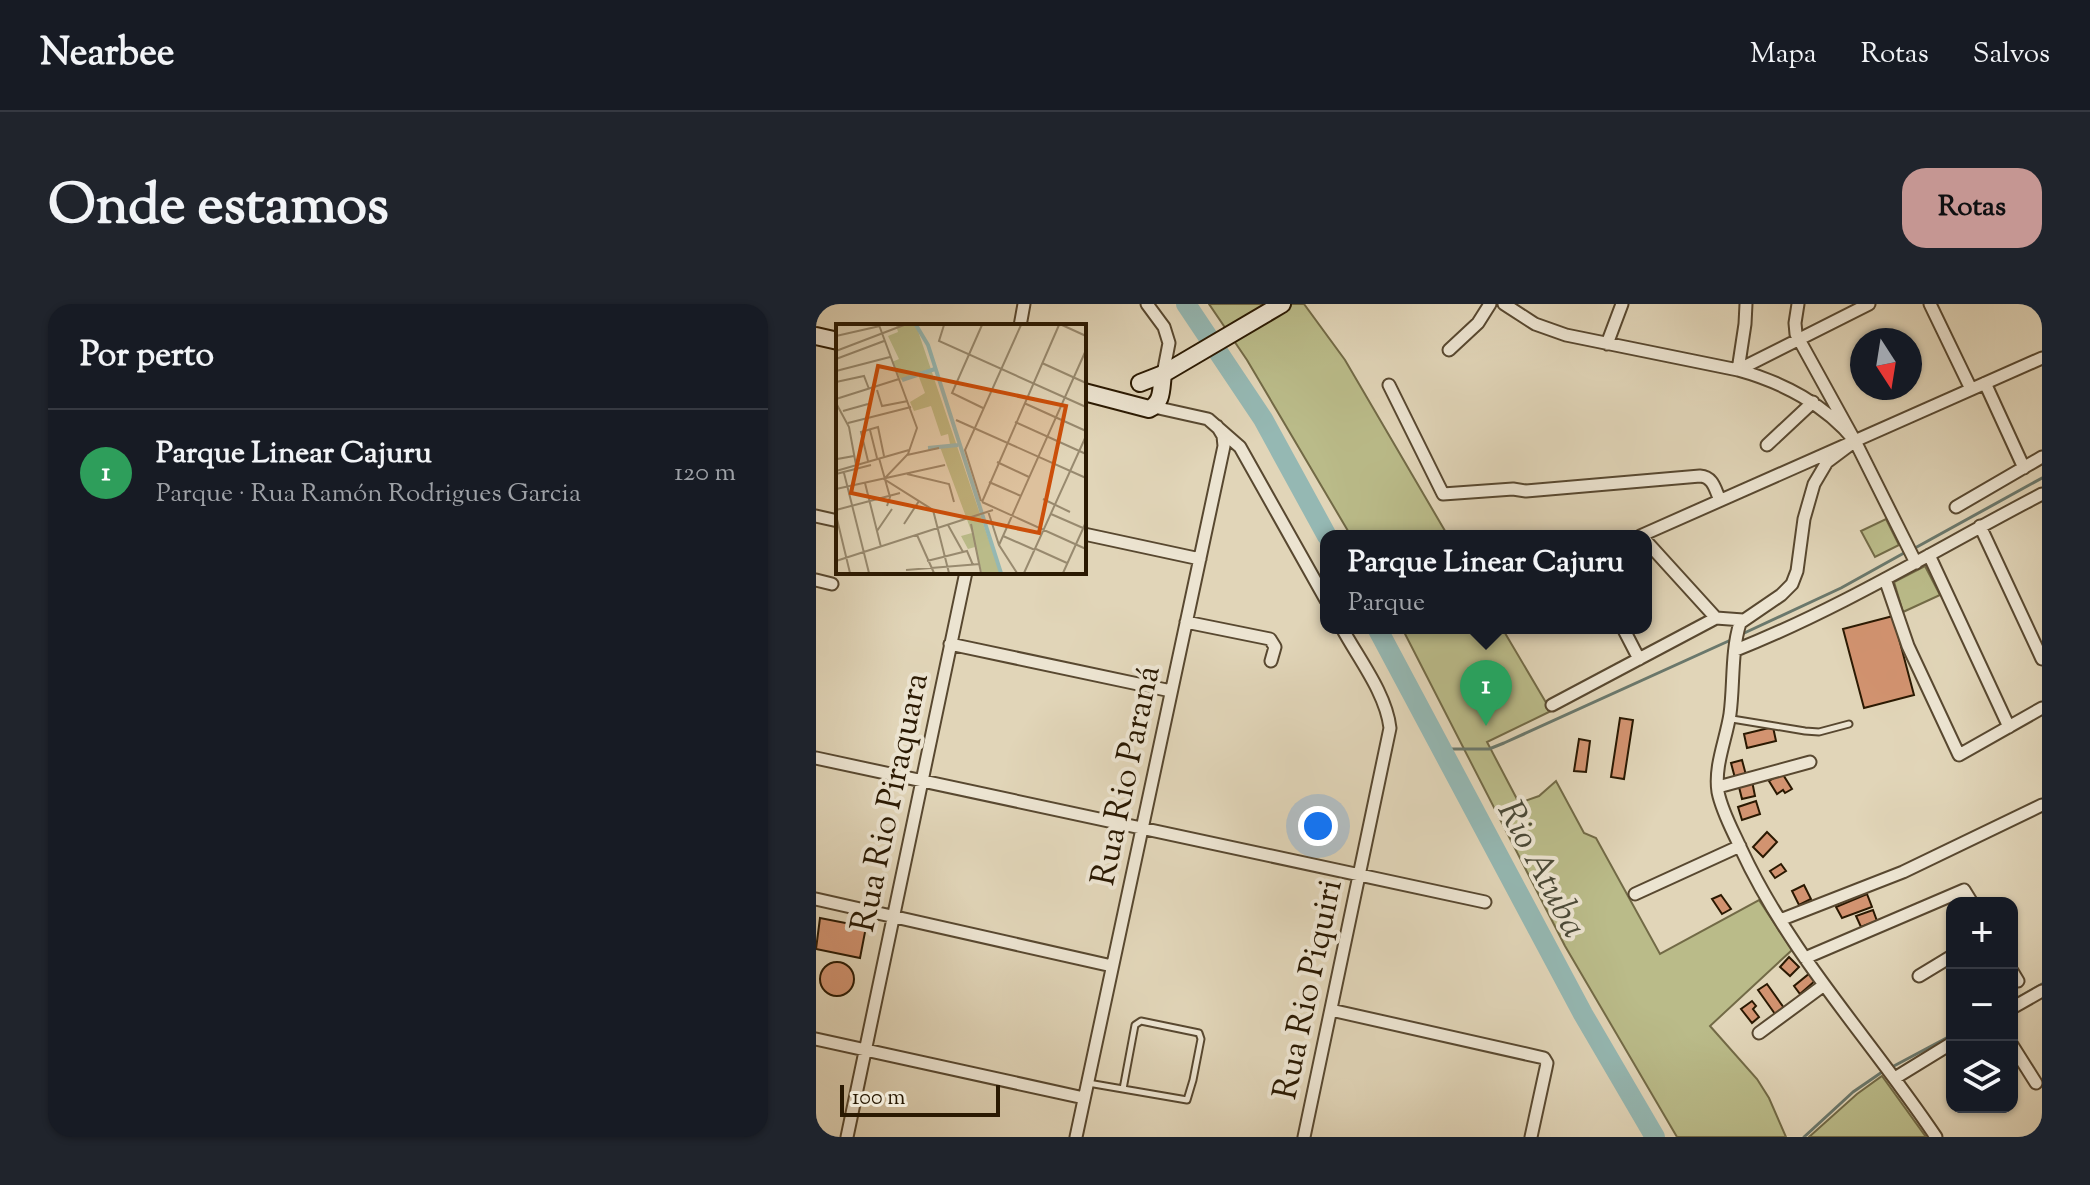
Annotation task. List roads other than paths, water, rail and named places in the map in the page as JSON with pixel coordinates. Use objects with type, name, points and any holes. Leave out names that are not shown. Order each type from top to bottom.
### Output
[{"type":"street","points":[[1020,324],[1024,304]]},
{"type":"street","points":[[1147,304],[1164,327],[1169,343],[1163,374],[1151,403]]},
{"type":"street","points":[[1282,304],[1137,386],[1133,399],[1208,419],[1240,447],[1320,589]]},
{"type":"street","points":[[1449,350],[1478,323],[1490,304]]},
{"type":"street","points":[[1504,304],[1550,330],[1760,377],[1813,402],[1837,420],[1855,441]]},
{"type":"street","points":[[1607,344],[1622,304]]},
{"type":"street","points":[[1738,370],[1746,304]]},
{"type":"street","points":[[1798,304],[1795,330],[1799,339],[1855,441],[1916,563]]},
{"type":"street","points":[[1738,370],[1869,304]]},
{"type":"street","points":[[1930,304],[1971,389]]},
{"type":"street","points":[[816,336],[836,341]]},
{"type":"street","points":[[1652,531],[2042,358]]},
{"type":"street","points":[[1104,396],[1151,382],[1156,385],[1151,403]]},
{"type":"street","points":[[1985,383],[2024,468]]},
{"type":"street","points":[[1389,385],[1443,494],[1513,489],[1526,491],[1700,476],[1712,481],[1720,500]]},
{"type":"street","points":[[1086,392],[1151,403]]},
{"type":"street","points":[[1767,445],[1813,402]]},
{"type":"street","name":"Rua Rio Paraná","points":[[1076,1137],[1224,446],[1217,426]]},
{"type":"street","points":[[1855,441],[1827,462],[1814,484],[1792,584],[1741,624],[1718,787],[1723,808],[1740,846],[1780,920],[1936,1137]]},
{"type":"street","points":[[1956,507],[2042,457]]},
{"type":"street","points":[[1736,650],[1792,626],[1885,579],[2042,494]]},
{"type":"street","points":[[816,516],[836,521]]},
{"type":"street","points":[[1980,526],[2042,659]]},
{"type":"street","points":[[1086,534],[1200,559]]},
{"type":"street","points":[[1652,548],[1716,618],[1741,624]]},
{"type":"street","points":[[1929,555],[2009,727]]},
{"type":"street","name":"Rua Rio Piraquara","points":[[847,1137],[966,574]]},
{"type":"street","points":[[1885,579],[1908,646],[1959,755],[2042,708]]},
{"type":"street","points":[[816,580],[832,584]]},
{"type":"street","points":[[1552,705],[1716,618]]},
{"type":"street","points":[[1186,622],[1270,639],[1275,647],[1271,661]]},
{"type":"street","name":"Rua Rio Piquiri","points":[[1304,1137],[1390,728],[1379,693],[1345,634]]},
{"type":"street","points":[[1626,634],[1639,659]]},
{"type":"street","points":[[950,644],[1171,691]]},
{"type":"street","points":[[816,758],[1485,902]]},
{"type":"street","points":[[1718,787],[1810,762]]},
{"type":"street","points":[[1780,920],[1903,872],[2042,805]]},
{"type":"street","points":[[1635,894],[1740,846]]},
{"type":"street","points":[[1948,897],[1964,890],[1968,897]]},
{"type":"street","points":[[1805,958],[1946,898]]},
{"type":"street","points":[[816,899],[1112,966]]},
{"type":"street","points":[[1919,976],[1946,960]]},
{"type":"street","points":[[1759,1033],[1824,985]]},
{"type":"street","points":[[2018,1005],[2042,991]]},
{"type":"street","points":[[1331,1010],[1544,1058],[1547,1063],[1531,1137]]},
{"type":"street","points":[[816,1039],[1084,1098]]},
{"type":"street","points":[[1895,1078],[1946,1047]]},
{"type":"street","points":[[2018,1054],[2036,1083]]},
{"type":"lane","points":[[1730,718],[1819,732],[1849,724]]},
{"type":"lane","points":[[1088,1083],[1187,1100],[1201,1039],[1199,1033],[1138,1022],[1123,1089]]},
{"type":"waterway","name":"Rio Atuba","points":[[1186,304],[1263,419],[1324,530]]},
{"type":"waterway","points":[[1915,548],[2042,478]]},
{"type":"waterway","points":[[1740,635],[1841,588],[1904,553]]},
{"type":"waterway","name":"Rio Atuba","points":[[1380,634],[1583,1014],[1655,1137]]},
{"type":"waterway","points":[[1442,749],[1489,749],[1733,639]]},
{"type":"waterway","points":[[2018,998],[2042,984]]},
{"type":"waterway","points":[[1892,1067],[1946,1038]]},
{"type":"waterway","points":[[1804,1137],[1853,1092],[1885,1070]]},
{"type":"place","name":"Parque Linear Cajuru","points":[[1486,726]]}]
